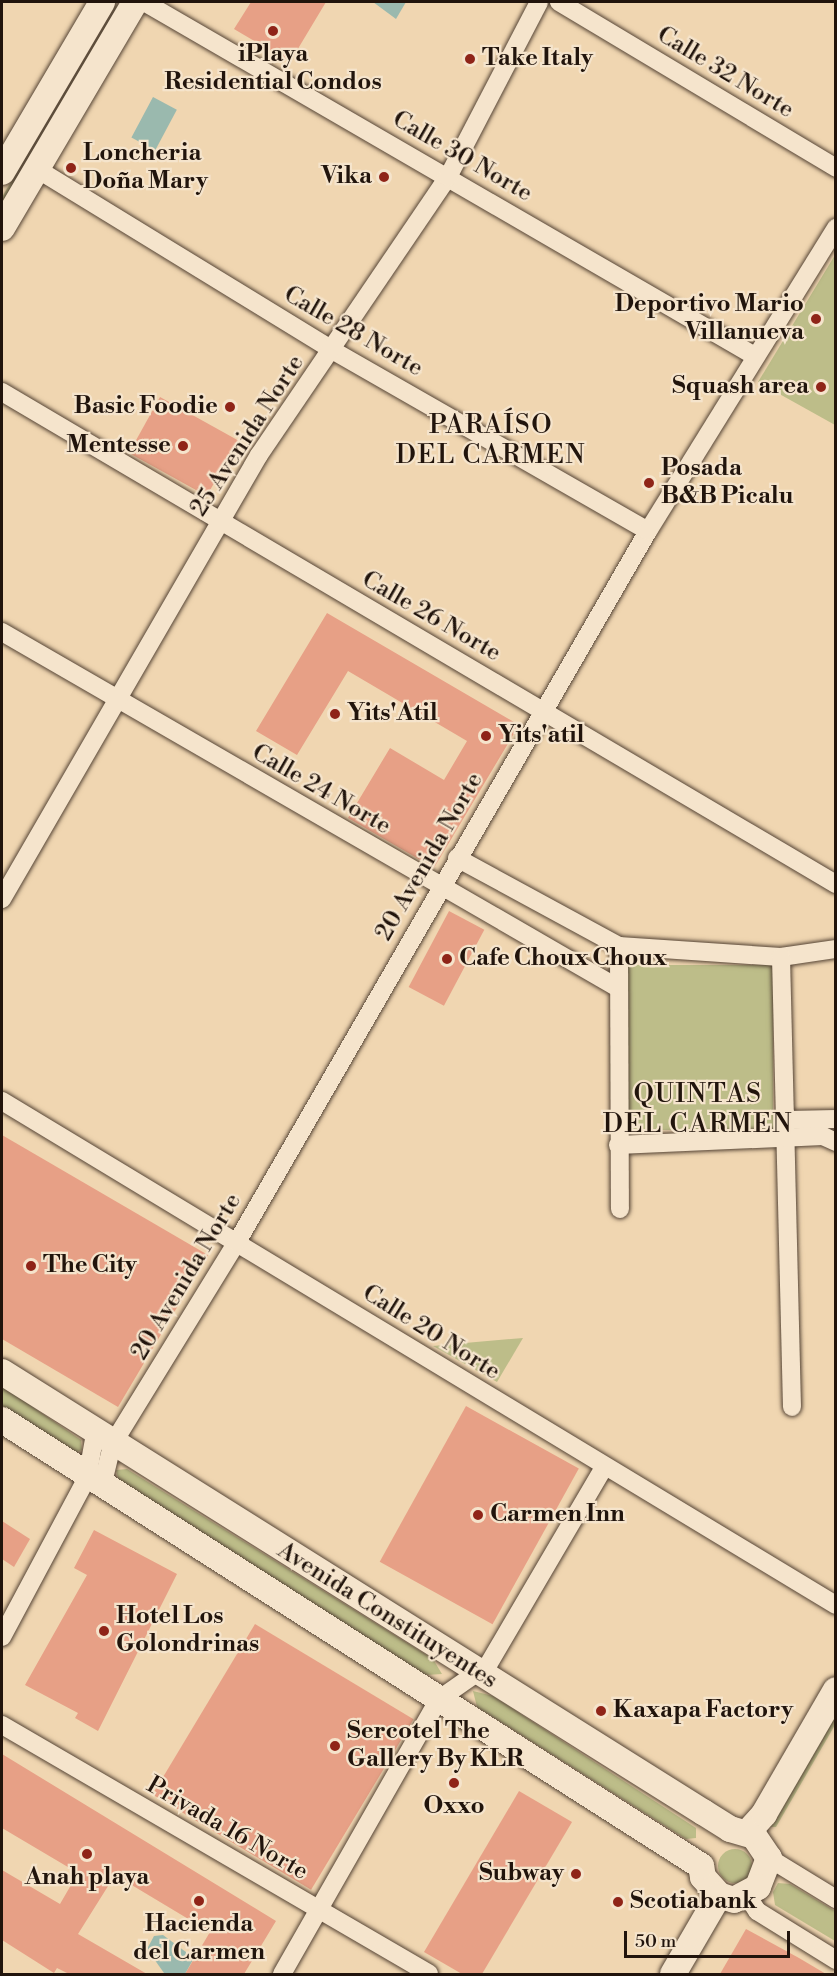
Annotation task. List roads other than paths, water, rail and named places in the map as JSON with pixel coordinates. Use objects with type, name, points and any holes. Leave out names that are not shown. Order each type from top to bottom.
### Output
[{"type":"main road","points":[[3,164],[102,2]]},
{"type":"main road","points":[[2,228],[135,2]]},
{"type":"main road","name":"Avenida Constituyentes","points":[[2,1372],[103,1439],[730,1829],[748,1832]]},
{"type":"main road","name":"Avenida Constituyentes","points":[[2,1420],[94,1482],[700,1866],[703,1877],[719,1895]]},
{"type":"main road","points":[[673,1974],[719,1895],[735,1900],[748,1896],[758,1887],[769,1857],[761,1842],[748,1832],[764,1814],[836,1690]]},
{"type":"street","name":"Calle 30 Norte","points":[[144,2],[755,356]]},
{"type":"street","name":"25 Avenida Norte","points":[[2,899],[7,878],[121,700],[259,455],[448,177],[539,2]]},
{"type":"street","name":"Calle 32 Norte","points":[[559,2],[836,168]]},
{"type":"street","name":"Calle 28 Norte","points":[[37,169],[332,350],[648,531]]},
{"type":"street","name":"20 Avenida Norte","points":[[2,1637],[94,1482],[103,1439],[237,1242],[439,887],[648,531],[836,228]]},
{"type":"street","name":"Calle 26 Norte","points":[[2,392],[220,523],[544,710],[836,884]]},
{"type":"street","name":"Calle 24 Norte","points":[[2,632],[439,887],[618,988]]},
{"type":"street","points":[[457,858],[620,946],[781,957],[836,949]]},
{"type":"street","points":[[620,946],[618,988],[620,1209]]},
{"type":"street","points":[[781,957],[788,1129],[792,1407]]},
{"type":"street","name":"Calle 20 Norte","points":[[2,1101],[604,1467],[836,1605]]},
{"type":"street","points":[[618,1145],[788,1129],[836,1119]]},
{"type":"street","points":[[788,1129],[823,1136],[836,1142]]},
{"type":"street","points":[[282,1974],[438,1700],[488,1665],[604,1467]]},
{"type":"street","name":"Privada 16 Norte","points":[[2,1725],[429,1974]]},
{"type":"street","points":[[769,1857],[836,1899]]},
{"type":"street","points":[[748,1896],[757,1911],[836,1960]]},
{"type":"water","points":[[373,2],[406,2],[396,19]]},
{"type":"water","points":[[153,97],[177,110],[155,150],[131,138]]},
{"type":"water","points":[[163,1935],[194,1958],[185,1974],[164,1973],[147,1949],[154,1936]]},
{"type":"place","name":"iPlaya Residential Condos","points":[[273,31]]},
{"type":"place","name":"Take Italy","points":[[470,59]]},
{"type":"place","name":"Loncheria Doña Mary","points":[[71,168]]},
{"type":"place","name":"Vika","points":[[384,177]]},
{"type":"place","name":"Deportivo Mario Villanueva","points":[[816,319]]},
{"type":"place","name":"Squash area","points":[[821,387]]},
{"type":"place","name":"Basic Foodie","points":[[230,407]]},
{"type":"place","name":"Mentesse","points":[[183,446]]},
{"type":"place","name":"Posada B&B Picalu","points":[[649,483]]},
{"type":"place","name":"Yits'Atil","points":[[335,714]]},
{"type":"place","name":"Yits'atil","points":[[486,736]]},
{"type":"place","name":"Cafe Choux Choux","points":[[447,959]]},
{"type":"place","name":"The City","points":[[31,1266]]},
{"type":"place","name":"Carmen Inn","points":[[478,1515]]},
{"type":"place","name":"Hotel Los Golondrinas","points":[[104,1631]]},
{"type":"place","name":"Kaxapa Factory","points":[[601,1711]]},
{"type":"place","name":"Sercotel The Gallery By KLR","points":[[335,1746]]},
{"type":"place","name":"Oxxo","points":[[454,1783]]},
{"type":"place","name":"Anah playa","points":[[87,1854]]},
{"type":"place","name":"Subway","points":[[576,1874]]},
{"type":"place","name":"Hacienda del Carmen","points":[[199,1901]]},
{"type":"place","name":"Scotiabank","points":[[618,1902]]},
{"type":"district","name":"PARAÍSO DEL CARMEN","points":[[491,441]]},
{"type":"district","name":"QUINTAS DEL CARMEN","points":[[698,1110]]}]
